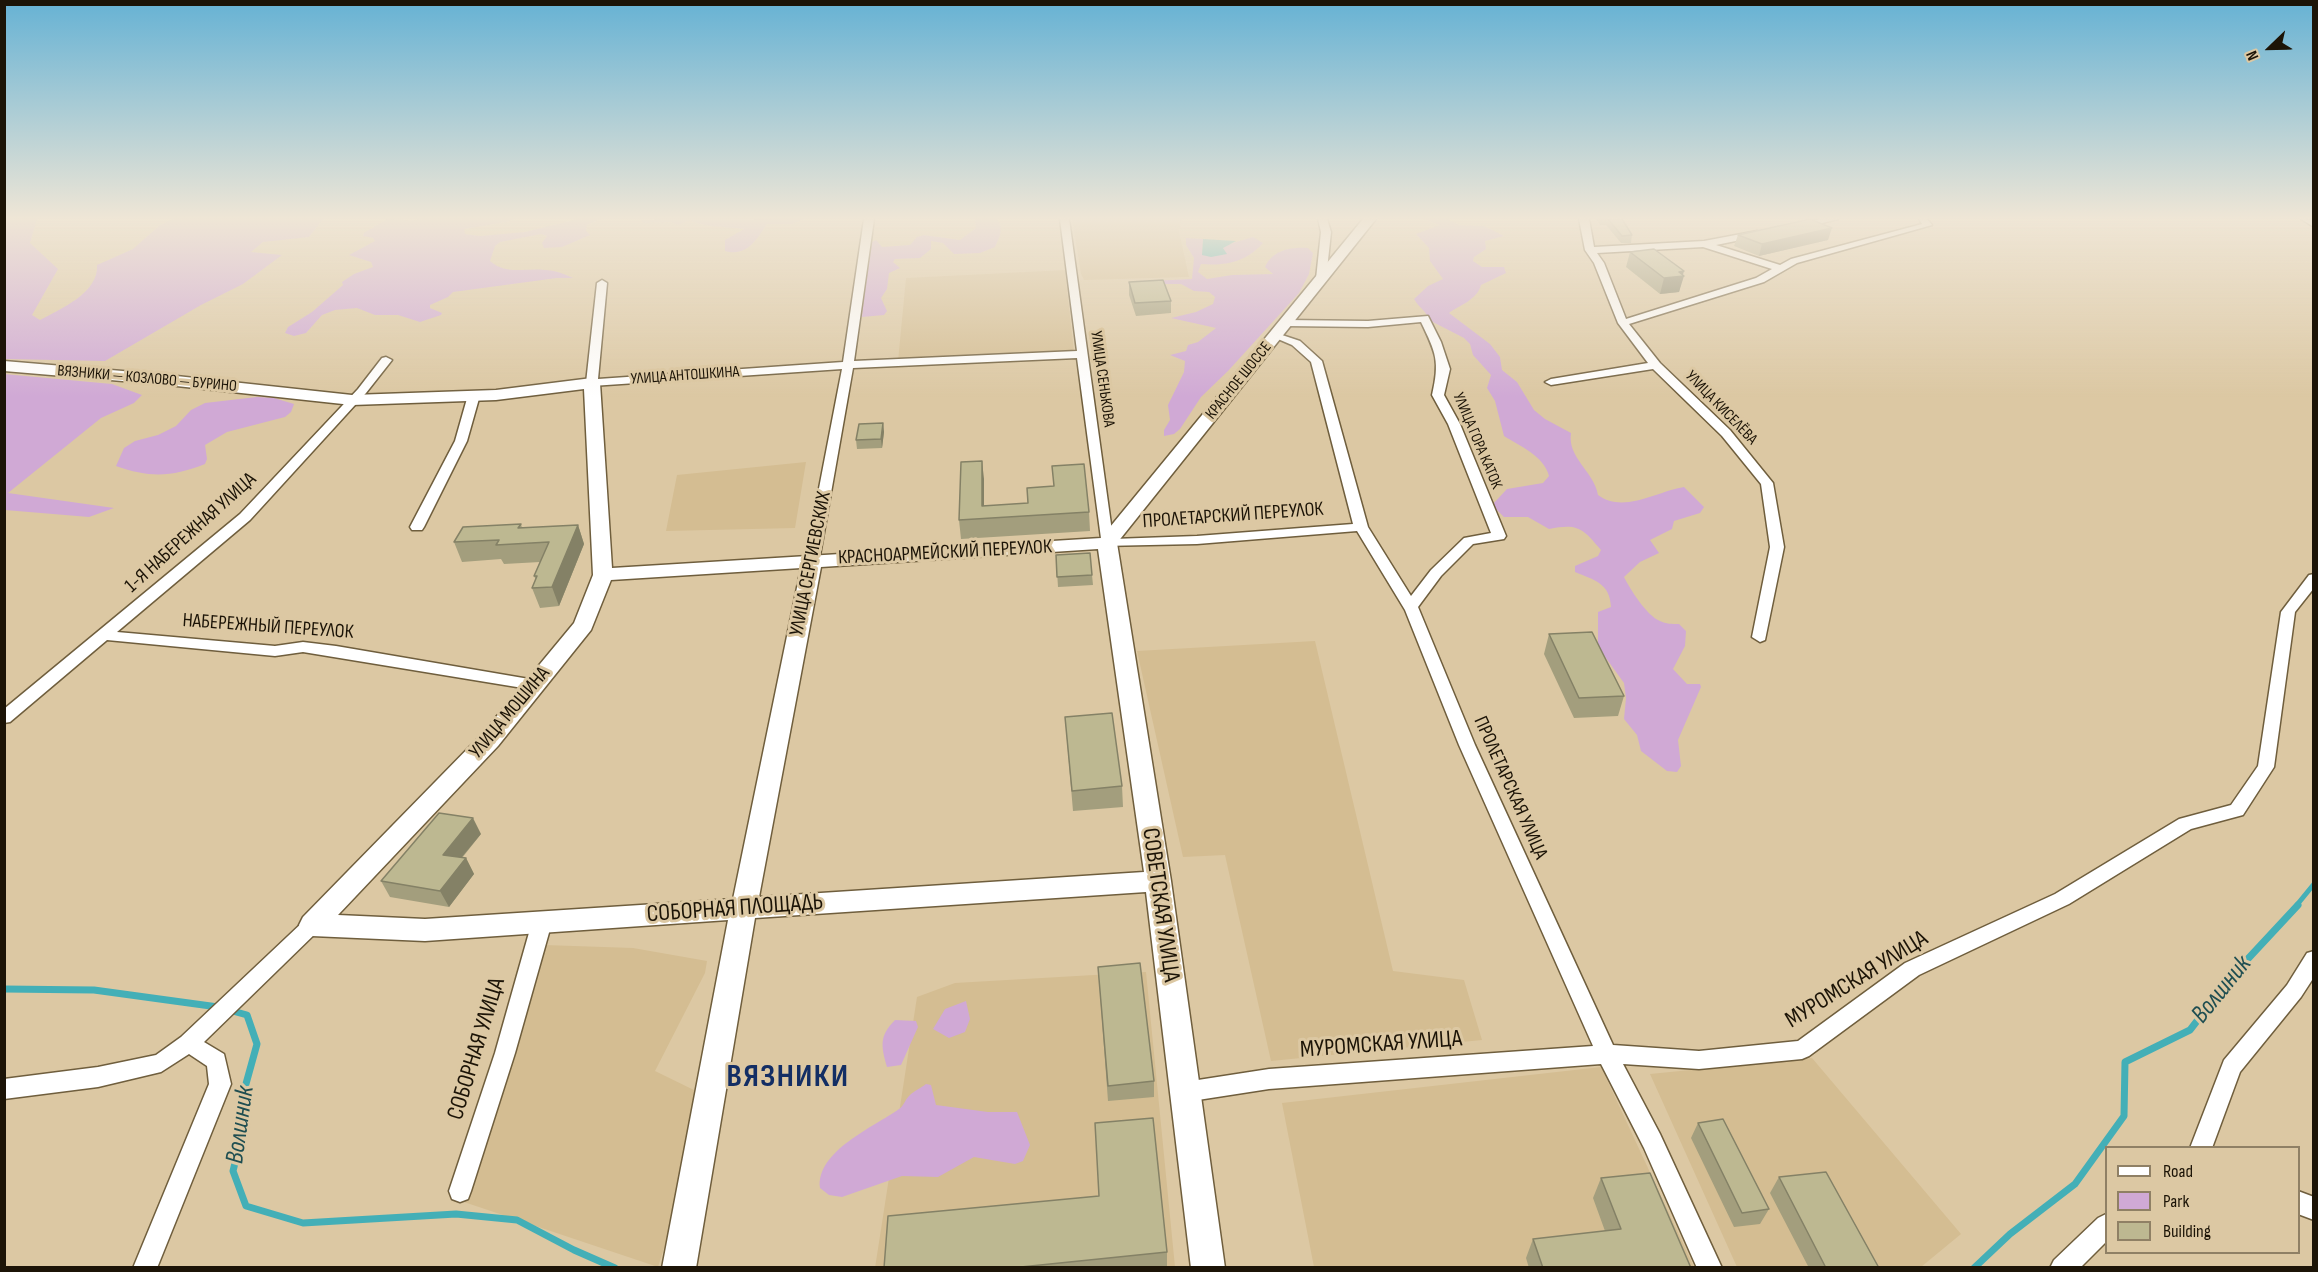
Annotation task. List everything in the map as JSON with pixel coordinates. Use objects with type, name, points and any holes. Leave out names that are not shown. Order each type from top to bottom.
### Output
[{"type":"street","name":"УЛИЦА СЕРГИЕВСКИХ","points":[[679,1268],[744,908],[848,365],[860,278]]},
{"type":"street","name":"УЛИЦА СЕНЬКОВА","points":[[1072,278],[1107,543]]},
{"type":"street","name":"УЛИЦА КИСЕЛЁВА","points":[[1605,278],[1623,323],[1631,336],[1656,365],[1726,433],[1767,483],[1777,547],[1760,638]]},
{"type":"street","points":[[1623,323],[1763,278]]},
{"type":"street","name":"КРАСНОЕ ШОССЕ","points":[[1107,543],[1321,279]]},
{"type":"street","name":"УЛИЦА МОШИНА","points":[[4,1089],[98,1077],[161,1063],[188,1043],[312,925],[490,740],[584,625],[603,575],[592,383],[602,283]]},
{"type":"street","name":"УЛИЦА ГОРА КАТОК","points":[[1281,330],[1424,318],[1436,342],[1444,369],[1438,395],[1454,424],[1499,536],[1469,541],[1436,573],[1410,607]]},
{"type":"street","name":"ПРОЛЕТАРСКАЯ УЛИЦА","points":[[1281,330],[1316,362],[1361,527],[1410,607],[1467,746],[1607,1054],[1652,1141],[1710,1268]]},
{"type":"street","name":"УЛИЦА АНТОШКИНА","points":[[290,393],[351,400],[474,395],[592,383],[848,365],[1082,354]]},
{"type":"street","name":"1-Я НАБЕРЕЖНАЯ УЛИЦА","points":[[4,718],[245,516],[386,360]]},
{"type":"street","points":[[1551,382],[1656,365]]},
{"type":"street","name":"ВЯЗНИКИ — КОЗЛОВО — БУРИНО","points":[[4,366],[290,393]]},
{"type":"street","points":[[417,527],[461,441],[474,395]]},
{"type":"street","points":[[1102,507],[1119,512],[1133,512]]},
{"type":"street","name":"ПРОЛЕТАРСКИЙ ПЕРЕУЛОК","points":[[1107,543],[1197,540],[1361,527]]},
{"type":"street","name":"КРАСНОАРМЕЙСКИЙ ПЕРЕУЛОК","points":[[603,575],[1107,543]]},
{"type":"street","name":"СОВЕТСКАЯ УЛИЦА","points":[[1107,543],[1158,880],[1208,1268]]},
{"type":"street","name":"МУРОМСКАЯ УЛИЦА","points":[[1185,1092],[1269,1080],[1607,1054],[1699,1060],[1802,1050],[1912,969],[2062,899],[2185,824],[2237,810],[2266,767],[2288,612],[2313,578]]},
{"type":"street","name":"НАБЕРЕЖНЫЙ ПЕРЕУЛОК","points":[[103,635],[275,651],[303,647],[535,685]]},
{"type":"street","name":"СОБОРНАЯ ПЛОЩАДЬ","points":[[312,925],[425,930],[1158,880]]},
{"type":"street","name":"СОБОРНАЯ УЛИЦА","points":[[460,1191],[505,1053],[542,922]]},
{"type":"street","points":[[2202,1146],[2231,1067],[2294,991],[2313,959]]},
{"type":"street","points":[[145,1268],[220,1084],[217,1061],[188,1043]]},
{"type":"street","points":[[2062,1268],[2105,1227]]},
{"type":"shaded area","points":[[906,278],[1066,278],[1074,352],[898,361]]},
{"type":"shaded area","points":[[1083,278],[1141,278],[1084,280]]},
{"type":"shaded area","points":[[806,462],[795,528],[666,531],[677,475]]},
{"type":"shaded area","points":[[1315,641],[1393,971],[1464,980],[1482,1040],[1271,1061],[1225,855],[1183,857],[1137,651]]},
{"type":"shaded area","points":[[544,945],[633,948],[707,961],[705,973],[655,1071],[698,1092],[669,1232],[658,1267],[461,1201]]},
{"type":"shaded area","points":[[1146,972],[1175,1267],[875,1268],[917,997],[955,983]]},
{"type":"shaded area","points":[[1812,1058],[1961,1234],[1921,1267],[1737,1267],[1650,1074]]},
{"type":"shaded area","points":[[1601,1067],[1694,1267],[1314,1267],[1282,1103]]},
{"type":"green space","points":[[4,278],[53,278],[32,315],[40,320],[77,299],[95,278],[251,278],[105,361],[5,359]]},
{"type":"green space","points":[[347,278],[554,278],[453,292],[448,297],[430,305],[430,308],[442,313],[441,315],[420,322],[398,315],[375,315],[357,308],[335,310],[322,315],[306,333],[294,336],[285,333],[288,327],[312,312],[343,285],[342,282]]},
{"type":"green space","points":[[866,278],[888,278],[887,289],[881,298],[887,311],[884,315],[862,317]]},
{"type":"green space","points":[[1307,278],[1299,293],[1228,371],[1201,397],[1180,429],[1174,434],[1164,436],[1164,430],[1170,420],[1168,405],[1184,372],[1185,361],[1170,355],[1186,351],[1188,345],[1198,342],[1216,328],[1171,318],[1196,312],[1213,304],[1215,297],[1209,292],[1194,291],[1181,284],[1129,282]]},
{"type":"green space","points":[[1495,278],[1481,285],[1476,295],[1449,313],[1490,344],[1500,357],[1502,370],[1517,382],[1534,410],[1545,419],[1571,433],[1573,450],[1596,486],[1598,495],[1608,500],[1629,502],[1684,487],[1704,507],[1700,513],[1674,521],[1672,529],[1650,540],[1659,553],[1640,562],[1624,577],[1650,614],[1662,622],[1679,624],[1686,631],[1685,646],[1673,669],[1687,684],[1700,684],[1701,687],[1678,740],[1681,766],[1677,772],[1667,771],[1641,751],[1637,735],[1624,719],[1626,698],[1624,683],[1598,647],[1598,612],[1611,607],[1610,599],[1604,587],[1575,572],[1575,566],[1598,556],[1601,550],[1580,529],[1559,527],[1549,529],[1528,517],[1504,517],[1492,505],[1507,489],[1543,483],[1549,476],[1537,457],[1504,436],[1495,401],[1487,388],[1491,375],[1473,355],[1470,344],[1464,338],[1429,320],[1414,299],[1428,286],[1443,279]]},
{"type":"green space","points":[[4,374],[112,384],[142,395],[134,403],[101,418],[8,493],[114,508],[89,517],[5,510]]},
{"type":"green space","points":[[257,397],[274,398],[294,404],[291,412],[285,417],[227,432],[205,445],[207,459],[205,464],[171,474],[140,473],[116,466],[124,448],[135,441],[158,435],[176,426],[191,410],[205,403]]},
{"type":"green space","points":[[966,1001],[970,1019],[965,1032],[949,1038],[933,1029],[945,1009]]},
{"type":"green space","points":[[895,1020],[916,1021],[918,1027],[901,1065],[887,1067],[883,1053],[884,1036]]},
{"type":"green space","points":[[926,1084],[931,1085],[936,1105],[988,1112],[1017,1112],[1030,1145],[1023,1161],[1015,1164],[974,1157],[938,1177],[902,1176],[842,1197],[829,1195],[820,1188],[821,1175],[837,1151],[899,1109],[910,1095]]},
{"type":"building","points":[[1163,280],[1171,301],[1135,303],[1129,282]]},
{"type":"building","points":[[883,423],[881,439],[856,440],[859,424]]},
{"type":"building","points":[[982,461],[982,506],[1028,503],[1027,488],[1054,486],[1052,466],[1084,464],[1089,512],[959,520],[961,462]]},
{"type":"building","points":[[521,524],[518,528],[578,525],[552,587],[532,588],[537,576],[534,576],[549,542],[496,545],[499,540],[454,542],[463,527]]},
{"type":"building","points":[[1090,553],[1092,575],[1057,577],[1056,555]]},
{"type":"building","points":[[1592,632],[1624,696],[1579,698],[1549,634]]},
{"type":"building","points":[[1112,713],[1122,786],[1072,791],[1065,717]]},
{"type":"building","points":[[439,813],[473,818],[443,855],[466,858],[440,891],[381,881]]},
{"type":"building","points":[[1140,963],[1154,1081],[1108,1086],[1098,967]]},
{"type":"building","points":[[1153,1118],[1167,1252],[1011,1268],[884,1268],[888,1216],[1099,1196],[1095,1123]]},
{"type":"building","points":[[1723,1119],[1769,1209],[1742,1213],[1698,1123]]},
{"type":"building","points":[[1826,1172],[1879,1268],[1826,1268],[1779,1177]]},
{"type":"building","points":[[1650,1173],[1691,1268],[1543,1268],[1533,1239],[1621,1229],[1601,1178]]},
{"type":"waterway","name":"Волшник","points":[[2296,906],[2314,884]]},
{"type":"waterway","name":"Волшник","points":[[1974,1268],[2010,1234],[2075,1184],[2124,1116],[2125,1062],[2190,1030],[2231,977],[2298,905]]},
{"type":"waterway","name":"Волшник","points":[[4,989],[94,990],[218,1007]]},
{"type":"waterway","name":"Волшник","points":[[229,1010],[247,1015],[257,1044],[244,1091],[248,1110],[233,1171],[246,1206],[303,1223],[456,1214],[517,1220],[574,1250],[615,1268]]},
{"type":"district","name":"ВЯЗНИКИ","points":[[788,1078]]}]
